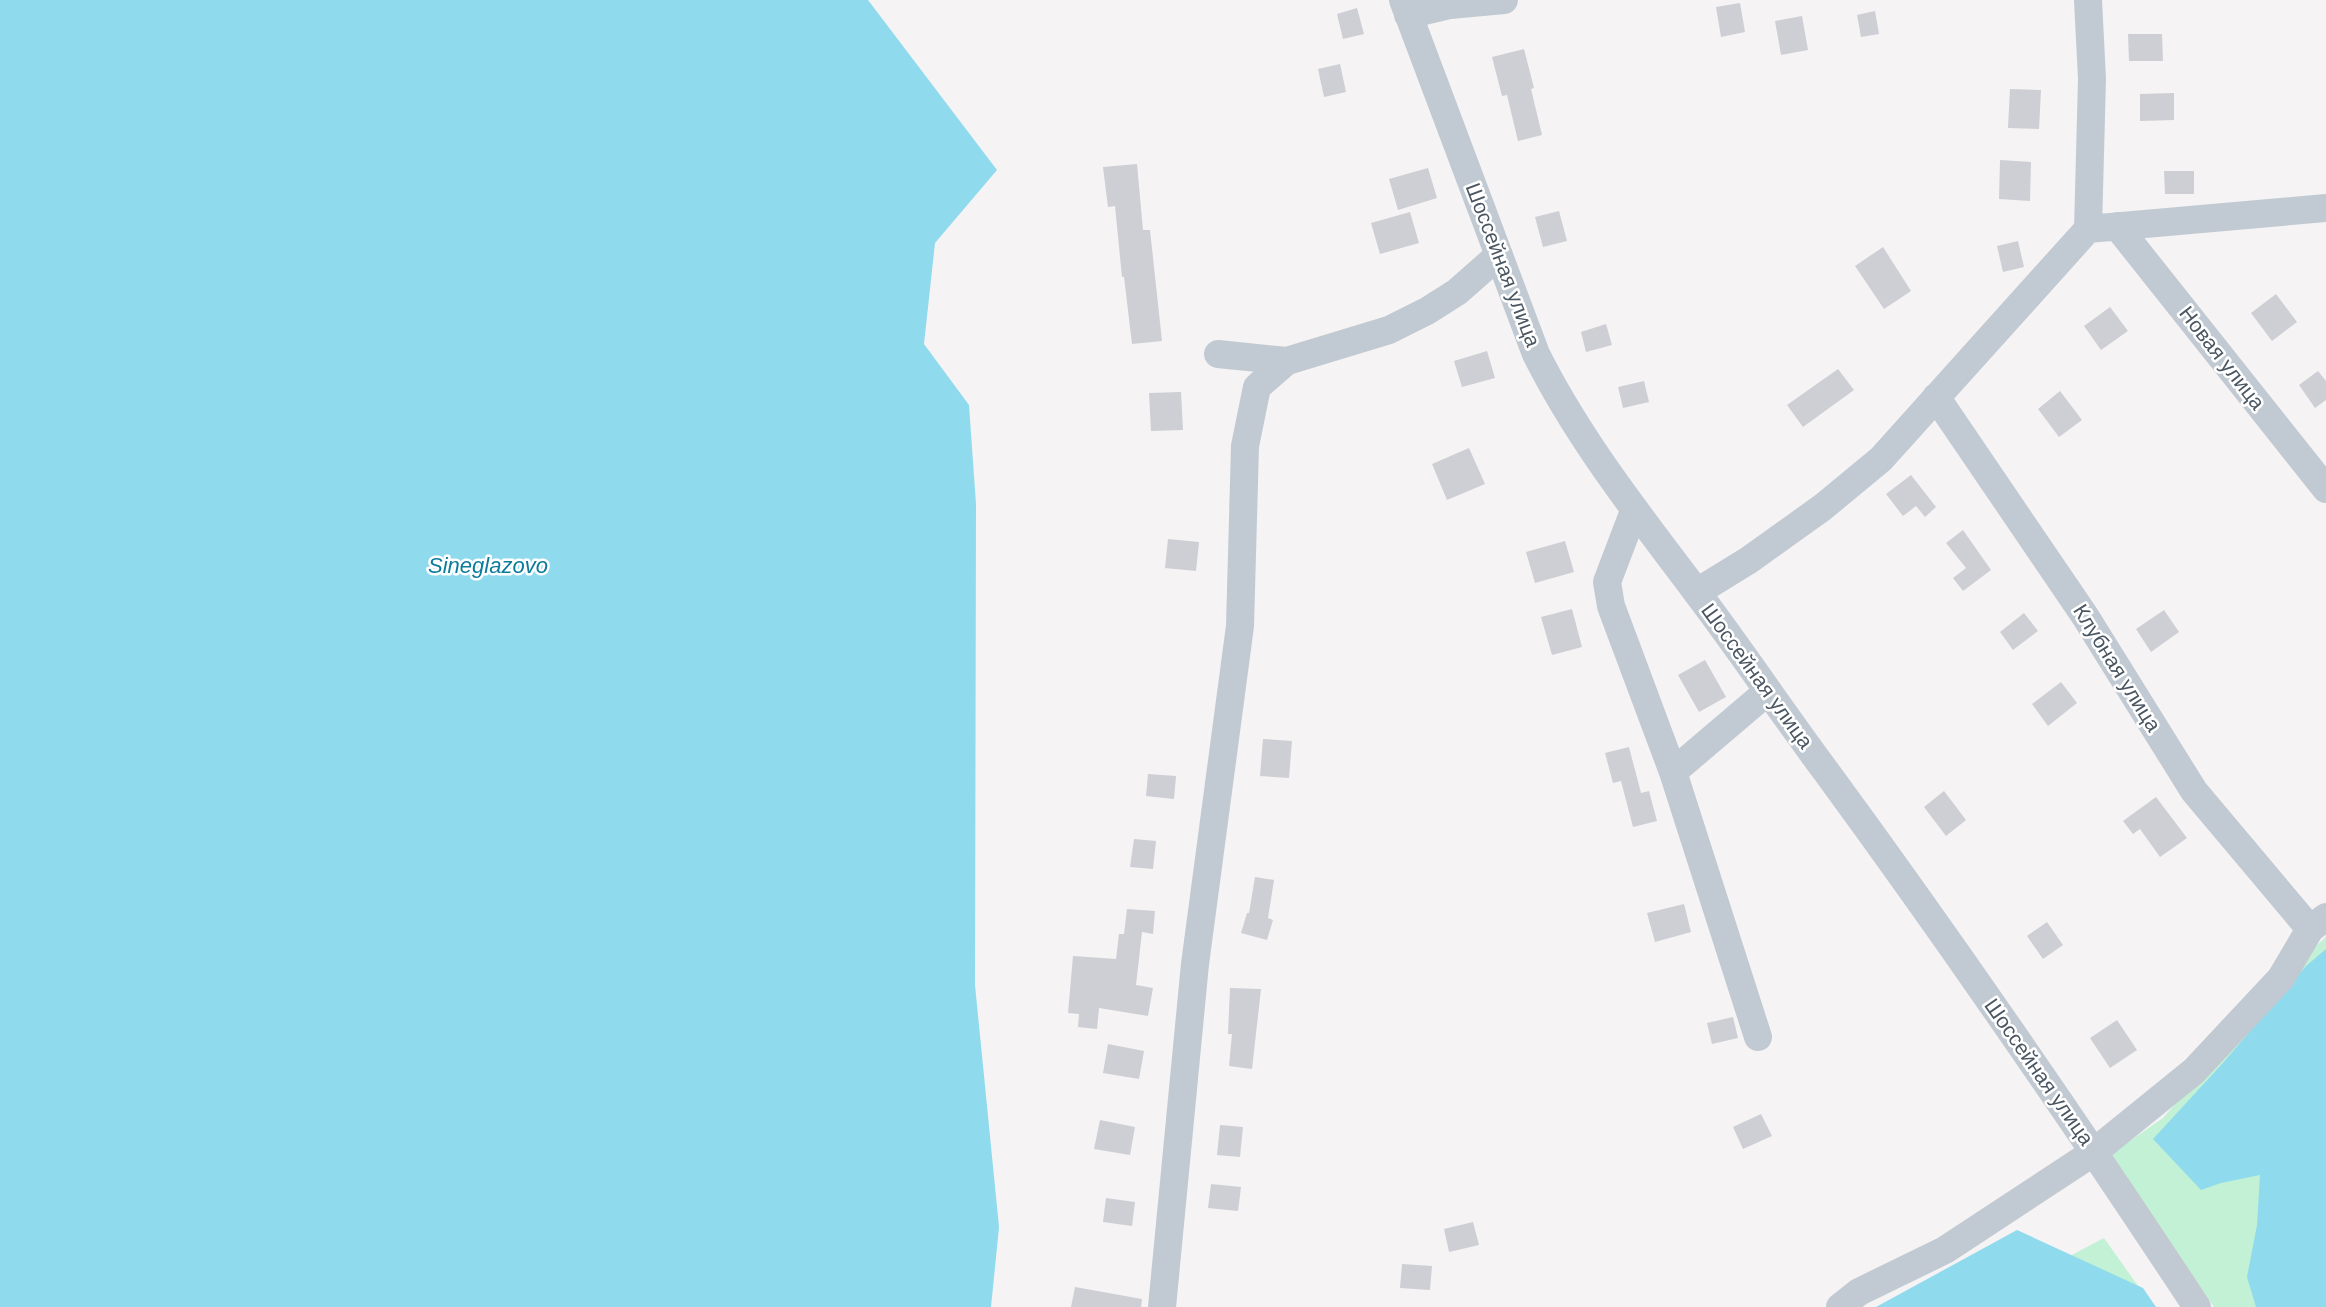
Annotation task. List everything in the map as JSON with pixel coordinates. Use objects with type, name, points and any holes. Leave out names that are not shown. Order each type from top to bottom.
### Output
[{"type":"street","points":[[1405,8],[1504,0]]},
{"type":"street","points":[[1697,592],[1749,560],[1823,507],[1881,459],[2088,229],[2092,79],[2088,0]]},
{"type":"street","name":"Шоссейная улица","points":[[1405,8],[1536,354],[1559,399],[1586,443],[1634,511],[1697,592],[1767,692],[1929,912],[2197,1307]]},
{"type":"street","points":[[2088,229],[2326,208]]},
{"type":"street","name":"Новая улица","points":[[2117,226],[2326,489]]},
{"type":"street","points":[[1218,354],[1287,361],[1389,330],[1427,311],[1457,292],[1499,255]]},
{"type":"street","points":[[1162,1307],[1195,964],[1240,626],[1245,446],[1257,387],[1287,361]]},
{"type":"street","name":"Клубная улица","points":[[1936,397],[2085,616],[2194,791],[2318,923]]},
{"type":"street","points":[[1634,511],[1607,582],[1611,606],[1673,772],[1758,1036]]},
{"type":"street","points":[[1673,772],[1767,692]]},
{"type":"street","points":[[1840,1307],[1859,1292],[1945,1250],[2094,1152],[2194,1071],[2281,978],[2318,923]]},
{"type":"green space","points":[[2326,937],[2326,1307],[2214,1307],[2111,1154],[2163,1118],[2300,960]]},
{"type":"green space","points":[[2104,1238],[2153,1307],[1973,1307]]},
{"type":"water","name":"Sineglazovo","points":[[0,0],[868,0],[997,170],[935,243],[924,344],[969,405],[976,504],[975,985],[999,1227],[991,1307],[0,1307]]},
{"type":"water","points":[[2326,949],[2326,1307],[2256,1307],[2247,1277],[2257,1225],[2260,1175],[2221,1183],[2201,1190],[2153,1139],[2222,1064],[2306,966]]},
{"type":"water","points":[[2017,1230],[2143,1288],[2156,1307],[1876,1307]]},
{"type":"building","points":[[1740,3],[1745,32],[1721,37],[1716,7]]},
{"type":"building","points":[[1357,8],[1364,34],[1343,39],[1337,14]]},
{"type":"building","points":[[1875,11],[1879,34],[1861,37],[1857,15]]},
{"type":"building","points":[[1802,16],[1808,50],[1781,55],[1775,21]]},
{"type":"building","points":[[2128,34],[2162,34],[2163,61],[2129,61]]},
{"type":"building","points":[[1524,49],[1542,135],[1518,141],[1507,95],[1502,96],[1492,57]]},
{"type":"building","points":[[1340,64],[1346,92],[1324,97],[1318,69]]},
{"type":"building","points":[[2010,89],[2041,90],[2039,129],[2008,128]]},
{"type":"building","points":[[2174,93],[2174,120],[2140,121],[2140,94]]},
{"type":"building","points":[[2000,160],[2031,162],[2030,201],[1999,199]]},
{"type":"building","points":[[1137,164],[1143,230],[1150,230],[1162,341],[1132,344],[1115,206],[1108,207],[1103,167]]},
{"type":"building","points":[[1428,168],[1437,198],[1398,210],[1389,179]]},
{"type":"building","points":[[2164,171],[2194,171],[2194,194],[2165,194]]},
{"type":"building","points":[[1559,211],[1567,241],[1543,247],[1535,217]]},
{"type":"building","points":[[1410,212],[1419,243],[1380,254],[1371,223]]},
{"type":"building","points":[[2018,241],[2024,267],[2003,272],[1997,246]]},
{"type":"building","points":[[1883,247],[1911,291],[1884,309],[1855,266]]},
{"type":"building","points":[[2276,294],[2297,322],[2272,341],[2251,313]]},
{"type":"building","points":[[2110,307],[2128,331],[2101,350],[2084,326]]},
{"type":"building","points":[[1606,324],[1612,345],[1586,352],[1581,332]]},
{"type":"building","points":[[1487,351],[1495,378],[1462,387],[1454,361]]},
{"type":"building","points":[[1838,369],[1854,390],[1803,427],[1787,405]]},
{"type":"building","points":[[2318,371],[2326,381],[2326,400],[2315,408],[2299,385]]},
{"type":"building","points":[[1644,381],[1649,402],[1623,408],[1618,387]]},
{"type":"building","points":[[2060,391],[2082,420],[2059,437],[2038,409]]},
{"type":"building","points":[[1181,392],[1183,430],[1151,431],[1149,393]]},
{"type":"building","points":[[1469,448],[1485,484],[1447,500],[1432,464]]},
{"type":"building","points":[[1911,475],[1936,507],[1925,517],[1916,506],[1903,516],[1886,494]]},
{"type":"building","points":[[1963,530],[1991,570],[1963,591],[1953,578],[1966,568],[1946,543]]},
{"type":"building","points":[[1168,539],[1199,542],[1196,571],[1165,568]]},
{"type":"building","points":[[1565,541],[1574,572],[1535,583],[1526,552]]},
{"type":"building","points":[[1572,609],[1582,647],[1552,655],[1541,617]]},
{"type":"building","points":[[2164,610],[2179,632],[2151,652],[2136,629]]},
{"type":"building","points":[[2024,613],[2038,631],[2013,650],[2000,632]]},
{"type":"building","points":[[1705,660],[1726,697],[1699,712],[1678,675]]},
{"type":"building","points":[[2061,682],[2077,703],[2048,726],[2032,704]]},
{"type":"building","points":[[1263,739],[1292,741],[1289,778],[1260,776]]},
{"type":"building","points":[[1629,747],[1641,793],[1649,791],[1657,821],[1633,827],[1621,781],[1613,783],[1605,753]]},
{"type":"building","points":[[1148,774],[1176,776],[1174,799],[1146,796]]},
{"type":"building","points":[[1944,791],[1966,820],[1946,836],[1924,807]]},
{"type":"building","points":[[2156,797],[2187,838],[2160,857],[2140,829],[2133,834],[2123,821]]},
{"type":"building","points":[[1134,839],[1156,841],[1153,869],[1130,867]]},
{"type":"building","points":[[1255,877],[1274,880],[1268,918],[1273,920],[1267,940],[1241,933],[1247,913],[1249,913]]},
{"type":"building","points":[[1684,904],[1691,932],[1655,942],[1647,913]]},
{"type":"building","points":[[1127,909],[1155,911],[1153,934],[1142,932],[1136,985],[1153,988],[1148,1016],[1099,1008],[1097,1029],[1078,1027],[1079,1014],[1068,1013],[1073,956],[1116,959],[1119,934],[1124,934]]},
{"type":"building","points":[[2047,922],[2063,945],[2043,959],[2027,936]]},
{"type":"building","points":[[1230,988],[1261,989],[1252,1069],[1229,1066],[1232,1034],[1228,1034]]},
{"type":"building","points":[[1733,1017],[1738,1038],[1712,1044],[1707,1023]]},
{"type":"building","points":[[2117,1020],[2137,1050],[2110,1068],[2090,1038]]},
{"type":"building","points":[[1108,1044],[1144,1051],[1139,1079],[1103,1073]]},
{"type":"building","points":[[1761,1114],[1772,1136],[1743,1149],[1733,1127]]},
{"type":"building","points":[[1100,1120],[1135,1127],[1130,1155],[1094,1149]]},
{"type":"building","points":[[1220,1125],[1243,1127],[1240,1157],[1217,1155]]},
{"type":"building","points":[[1211,1184],[1241,1187],[1238,1211],[1208,1208]]},
{"type":"building","points":[[1106,1198],[1135,1202],[1132,1226],[1103,1222]]},
{"type":"building","points":[[1473,1222],[1479,1245],[1449,1252],[1444,1229]]},
{"type":"building","points":[[1402,1264],[1432,1266],[1430,1290],[1400,1288]]},
{"type":"building","points":[[1075,1287],[1142,1299],[1141,1307],[1071,1307]]}]
